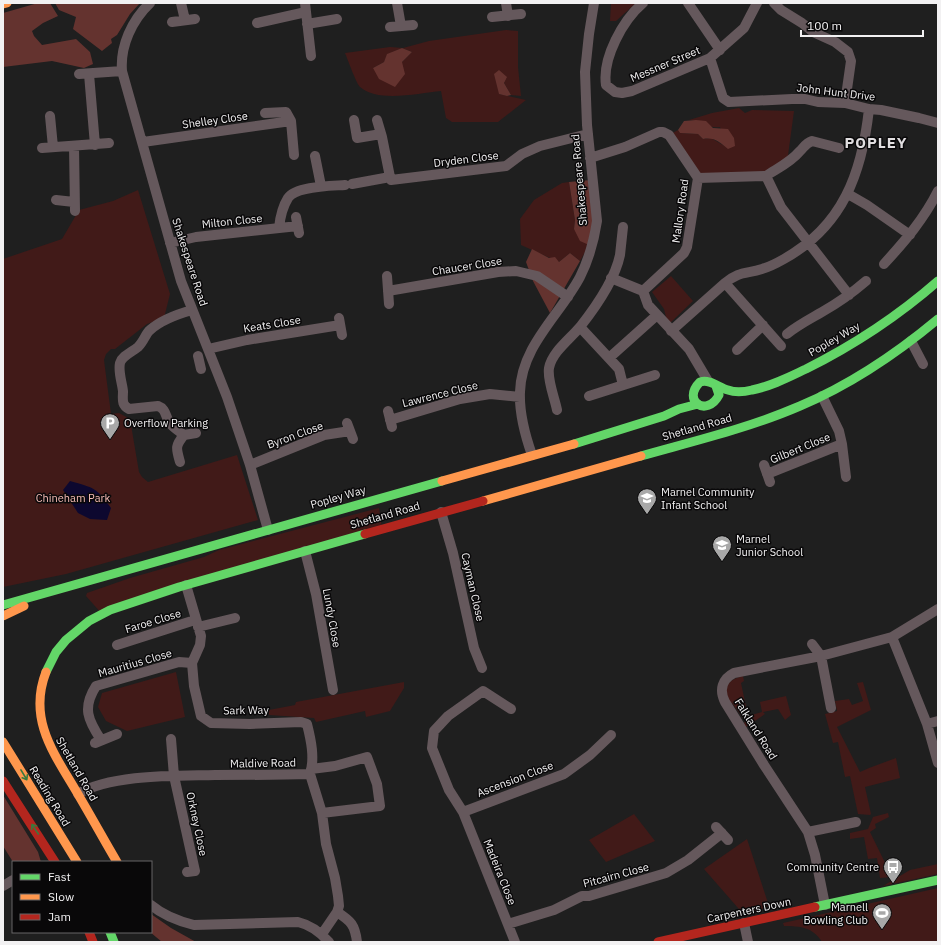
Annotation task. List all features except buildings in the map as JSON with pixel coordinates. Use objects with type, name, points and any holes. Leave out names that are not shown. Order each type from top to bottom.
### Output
[{"type":"main road","name":"Popley Way","points":[[3,605],[598,437],[664,416],[679,409],[695,396],[701,382],[712,383],[730,391],[747,392],[770,386],[827,358],[873,330],[915,302],[938,281]]},
{"type":"main road","name":"Shetland Road","points":[[116,861],[78,794],[63,772],[44,735],[41,719],[41,684],[47,667],[66,640],[85,624],[109,610],[186,584],[740,428],[781,414],[822,396],[878,364],[911,341],[938,319]]},
{"type":"main road","points":[[712,383],[718,390],[717,399]]},
{"type":"main road","points":[[695,396],[707,407],[711,406],[717,399],[730,391]]},
{"type":"main road","points":[[3,616],[20,607],[50,596],[57,590]]},
{"type":"main road","name":"Reading Road","points":[[3,742],[76,861]]},
{"type":"main road","points":[[3,770],[7,777],[5,785],[54,861]]},
{"type":"main road","name":"Carpenters Down","points":[[658,942],[938,880]]},
{"type":"street","name":"Shakespeare Road","points":[[150,3],[141,11],[132,26],[124,47],[121,64],[122,71],[181,281],[227,397],[250,465],[268,530]]},
{"type":"street","points":[[172,22],[190,19],[181,3]]},
{"type":"street","points":[[397,3],[401,26]]},
{"type":"street","points":[[506,3],[508,16]]},
{"type":"street","name":"Shakespeare Road","points":[[532,455],[521,416],[520,397],[523,374],[534,344],[544,328],[568,297],[580,277],[590,253],[597,221],[588,134],[586,72],[589,34],[594,3]]},
{"type":"street","name":"Messner Street","points":[[643,3],[633,11],[610,53],[605,71],[606,85],[609,88],[616,92],[622,93],[632,91],[710,58]]},
{"type":"street","name":"Messner Street","points":[[688,3],[720,50]]},
{"type":"street","points":[[710,58],[744,28],[757,3]]},
{"type":"street","points":[[774,3],[781,10],[813,32],[835,42],[848,52],[851,61],[845,104]]},
{"type":"street","points":[[257,23],[306,8],[311,56]]},
{"type":"street","points":[[492,17],[521,14]]},
{"type":"street","points":[[307,24],[337,20]]},
{"type":"street","points":[[390,27],[413,25]]},
{"type":"street","name":"John Hunt Drive","points":[[710,58],[723,98],[732,103],[805,99],[881,110],[938,123]]},
{"type":"street","points":[[96,144],[84,74],[122,71]]},
{"type":"street","points":[[671,331],[732,276],[761,269],[784,259],[808,243],[829,221],[848,194],[857,171],[866,138],[869,109]]},
{"type":"street","points":[[265,113],[286,112],[290,121],[294,155]]},
{"type":"street","points":[[50,116],[53,147]]},
{"type":"street","points":[[354,120],[357,138],[381,134]]},
{"type":"street","points":[[279,228],[280,219],[288,197],[298,191],[321,186],[348,185],[390,177],[377,120]]},
{"type":"street","name":"Shelley Close","points":[[143,142],[290,121]]},
{"type":"street","name":"Mallory Road","points":[[590,158],[625,147],[653,134],[663,132],[669,135],[698,178],[687,247],[684,253],[643,291]]},
{"type":"street","name":"Dryden Close","points":[[390,177],[391,180],[506,166],[522,154],[540,146],[588,134]]},
{"type":"street","points":[[698,178],[766,176],[788,163],[808,142],[812,141],[839,148]]},
{"type":"street","points":[[42,148],[109,143]]},
{"type":"street","points":[[56,200],[75,207],[74,146]]},
{"type":"street","points":[[315,156],[321,186]]},
{"type":"street","points":[[766,176],[781,207],[849,295]]},
{"type":"street","points":[[884,264],[910,235],[928,209],[938,191]]},
{"type":"street","points":[[848,194],[867,205],[910,235]]},
{"type":"street","name":"Milton Close","points":[[170,244],[196,237],[298,225]]},
{"type":"street","points":[[557,410],[550,378],[549,369],[551,363],[580,327],[612,278],[620,256],[623,227]]},
{"type":"street","name":"Chaucer Close","points":[[388,291],[498,272],[516,271],[538,276],[568,297]]},
{"type":"street","points":[[387,276],[389,304]]},
{"type":"street","points":[[612,278],[643,291],[648,305],[671,331],[690,349],[696,361],[712,383]]},
{"type":"street","points":[[788,334],[805,321],[823,312],[849,295],[866,281]]},
{"type":"street","points":[[725,282],[781,346]]},
{"type":"street","points":[[184,435],[169,422],[164,410],[161,407],[129,409],[125,407],[122,403],[120,362],[144,340],[149,331],[169,319],[192,310]]},
{"type":"street","points":[[609,358],[657,315]]},
{"type":"street","points":[[737,350],[763,325]]},
{"type":"street","name":"Keats Close","points":[[199,362],[209,352],[247,340],[340,326]]},
{"type":"street","points":[[580,327],[618,369],[623,385]]},
{"type":"street","points":[[911,341],[922,364]]},
{"type":"street","points":[[695,396],[696,361]]},
{"type":"street","points":[[589,396],[655,375]]},
{"type":"street","name":"Lawrence Close","points":[[390,420],[468,398],[490,394],[520,397]]},
{"type":"street","name":"Gilbert Close","points":[[822,396],[839,431],[846,478]]},
{"type":"street","name":"Byron Close","points":[[250,465],[324,435],[350,431]]},
{"type":"street","points":[[180,462],[176,448],[178,443],[184,435],[196,433]]},
{"type":"street","name":"Gilbert Close","points":[[767,474],[842,444]]},
{"type":"street","name":"Cayman Close","points":[[441,512],[453,553],[474,648],[483,671]]},
{"type":"street","name":"Lundy Close","points":[[304,551],[316,594],[334,691]]},
{"type":"street","name":"Faroe Close","points":[[186,584],[201,636],[200,645],[194,658]]},
{"type":"street","name":"Falkland Road","points":[[825,905],[815,855],[808,832],[725,702],[721,695],[721,689],[725,680],[734,673],[821,656],[892,637],[938,609]]},
{"type":"street","name":"Faroe Close","points":[[117,645],[197,624],[235,618]]},
{"type":"street","points":[[892,637],[927,724],[938,763]]},
{"type":"street","points":[[812,644],[821,656],[831,708]]},
{"type":"street","name":"Mauritius Close","points":[[117,734],[98,742],[87,711],[90,696],[96,686],[194,658]]},
{"type":"street","name":"Sark Way","points":[[194,658],[194,686],[201,716],[211,722],[250,724],[301,722],[307,724],[312,743],[310,772]]},
{"type":"street","name":"Madeira Close","points":[[510,709],[483,691],[448,716],[434,731],[432,748],[449,790],[463,812],[514,942]]},
{"type":"street","points":[[927,724],[938,721]]},
{"type":"street","name":"Ascension Close","points":[[463,812],[564,774],[590,755],[611,735]]},
{"type":"street","points":[[171,739],[174,776]]},
{"type":"street","points":[[310,772],[367,757],[377,784],[380,806],[322,813]]},
{"type":"street","name":"Maldive Road","points":[[78,794],[93,788],[126,779],[310,772],[322,813],[326,844],[335,878],[339,906],[337,912]]},
{"type":"street","name":"Orkney Close","points":[[174,776],[195,871],[187,872]]},
{"type":"street","points":[[808,832],[856,822]]},
{"type":"street","name":"Pitcairn Close","points":[[508,924],[554,910],[582,896],[589,896],[666,873],[688,860],[722,833]]},
{"type":"street","points":[[3,886],[12,881]]},
{"type":"street","points":[[152,906],[164,915],[178,922],[194,925],[298,922],[309,925],[322,934],[329,942]]},
{"type":"street","points":[[322,934],[337,912],[352,923],[357,942]]},
{"type":"street","points":[[744,923],[748,942]]},
{"type":"green space","points":[[611,3],[636,3],[616,21],[610,21]]},
{"type":"green space","points":[[506,30],[518,31],[518,67],[521,96],[511,95],[504,83],[499,94],[526,100],[498,122],[452,122],[446,118],[441,91],[388,96],[377,95],[360,87],[345,53],[390,47],[403,48],[429,41]],"holes":[[[402,48],[412,52],[402,62],[373,68],[384,62],[388,54]]]},
{"type":"green space","points":[[739,108],[745,113],[752,110],[794,111],[787,163],[766,176],[698,178],[669,135],[678,130],[680,133],[698,134],[703,139],[711,138],[728,148],[720,127],[712,127],[697,121],[689,120],[712,113]]},
{"type":"green space","points":[[569,182],[575,220],[574,229],[589,245],[580,261],[570,253],[559,262],[521,245],[520,219],[534,200],[562,183]]},
{"type":"green space","name":"Chineham Park","points":[[138,190],[170,294],[164,318],[147,324],[115,349],[111,349],[106,354],[104,360],[111,414],[119,413],[130,419],[139,472],[148,482],[237,455],[258,520],[66,574],[3,587],[3,259],[62,239],[79,210],[113,201]]},
{"type":"green space","points":[[671,276],[693,301],[668,325],[664,309],[652,292]]},
{"type":"green space","points":[[379,508],[382,528],[102,614],[86,596],[87,593],[130,578],[204,557],[219,550]]},
{"type":"green space","points":[[176,672],[185,717],[127,731],[106,721],[98,707],[102,693]]},
{"type":"green space","points":[[743,676],[744,681],[741,683],[748,716],[762,712],[760,702],[786,696],[791,715],[785,720],[778,709],[763,712],[765,714],[746,727],[744,724],[745,721],[732,703],[729,702],[726,692],[726,688],[730,682]]},
{"type":"green space","points":[[404,682],[404,688],[390,711],[366,717],[365,711],[316,722],[314,718],[269,715],[269,710],[295,705],[296,702]]},
{"type":"green space","points":[[863,682],[871,710],[837,727],[860,772],[896,758],[900,778],[865,787],[870,815],[858,814],[850,776],[845,777],[838,742],[833,743],[825,714],[837,711],[835,701],[849,699],[852,705],[863,701],[857,683]]},
{"type":"green space","points":[[888,813],[889,817],[875,824],[876,828],[870,832],[892,877],[880,878],[877,858],[868,859],[864,837],[850,839],[850,833],[868,829],[873,817]]},
{"type":"green space","points":[[634,814],[655,841],[606,862],[589,840]]},
{"type":"green space","points":[[747,839],[769,906],[745,916],[704,869]]},
{"type":"green space","points":[[938,864],[938,874],[883,886],[910,870]]},
{"type":"green space","points":[[938,888],[938,942],[822,942],[815,933],[806,928],[784,926],[783,923]]},
{"type":"shaded area","points":[[38,3],[50,3],[58,16],[43,23],[32,31],[34,36],[42,45],[76,39],[90,52],[93,64],[84,68],[52,61],[3,67],[3,13]]},
{"type":"shaded area","points":[[55,3],[140,3],[130,14],[117,35],[111,39],[112,43],[102,51],[73,29],[76,17],[59,10]]},
{"type":"shaded area","points":[[402,48],[412,52],[402,62],[405,74],[395,87],[379,79],[373,68],[384,62],[387,54]]},
{"type":"shaded area","points":[[499,70],[507,77],[504,83],[511,95],[507,96],[499,94],[494,74]]},
{"type":"shaded area","points":[[684,121],[706,121],[713,128],[728,129],[734,138],[735,146],[728,149],[717,141],[703,139],[698,134],[680,133],[678,130]]},
{"type":"shaded area","points":[[591,180],[596,207],[589,245],[580,241],[574,229],[575,220],[569,182]]},
{"type":"shaded area","points":[[532,249],[549,258],[555,257],[559,262],[570,253],[580,261],[550,313],[533,281],[526,262]]},
{"type":"shaded area","points":[[70,481],[90,487],[102,496],[111,508],[107,520],[90,519],[78,513],[63,490]]},
{"type":"shaded area","points":[[3,795],[38,852],[41,861],[12,861],[3,846]]},
{"type":"shaded area","points":[[152,915],[171,928],[196,942],[162,942],[151,933]]},
{"type":"traffic: fast","points":[[716,386],[719,395],[714,402],[703,406],[694,401],[693,395],[700,382],[704,381],[731,391],[743,392],[773,384],[806,369],[824,360],[875,329],[923,294],[938,281]]},
{"type":"traffic: fast","points":[[641,456],[741,428],[781,414],[819,398],[872,368],[938,319]]},
{"type":"traffic: fast","points":[[574,444],[698,404]]},
{"type":"traffic: fast","points":[[3,605],[442,481]]},
{"type":"traffic: fast","points":[[46,672],[56,652],[66,640],[89,621],[110,610],[179,587],[365,534]]},
{"type":"traffic: fast","points":[[815,907],[938,880]]},
{"type":"traffic: fast","points":[[110,933],[114,942]]},
{"type":"traffic: slow","points":[[3,4],[7,3]]},
{"type":"traffic: slow","points":[[442,481],[574,444]]},
{"type":"traffic: slow","points":[[483,501],[641,456]]},
{"type":"traffic: slow","points":[[3,616],[24,606]]},
{"type":"traffic: slow","points":[[46,672],[41,690],[40,706],[42,722],[47,737],[61,767],[116,861]]},
{"type":"traffic: slow","points":[[3,742],[76,861]]},
{"type":"traffic: jam","points":[[365,534],[483,501]]},
{"type":"traffic: jam","points":[[3,781],[54,861]]},
{"type":"traffic: jam","points":[[658,942],[815,907]]},
{"type":"traffic: jam","points":[[89,933],[93,942]]},
{"type":"place","name":"Overflow Parking","points":[[110,440]]},
{"type":"place","name":"Marnel Community Infant School","points":[[647,515]]},
{"type":"place","name":"Marnel Junior School","points":[[722,562]]},
{"type":"place","name":"Community Centre","points":[[893,884]]},
{"type":"place","name":"Marnell Bowling Club","points":[[882,930]]},
{"type":"district","name":"POPLEY","points":[[876,142]]}]
